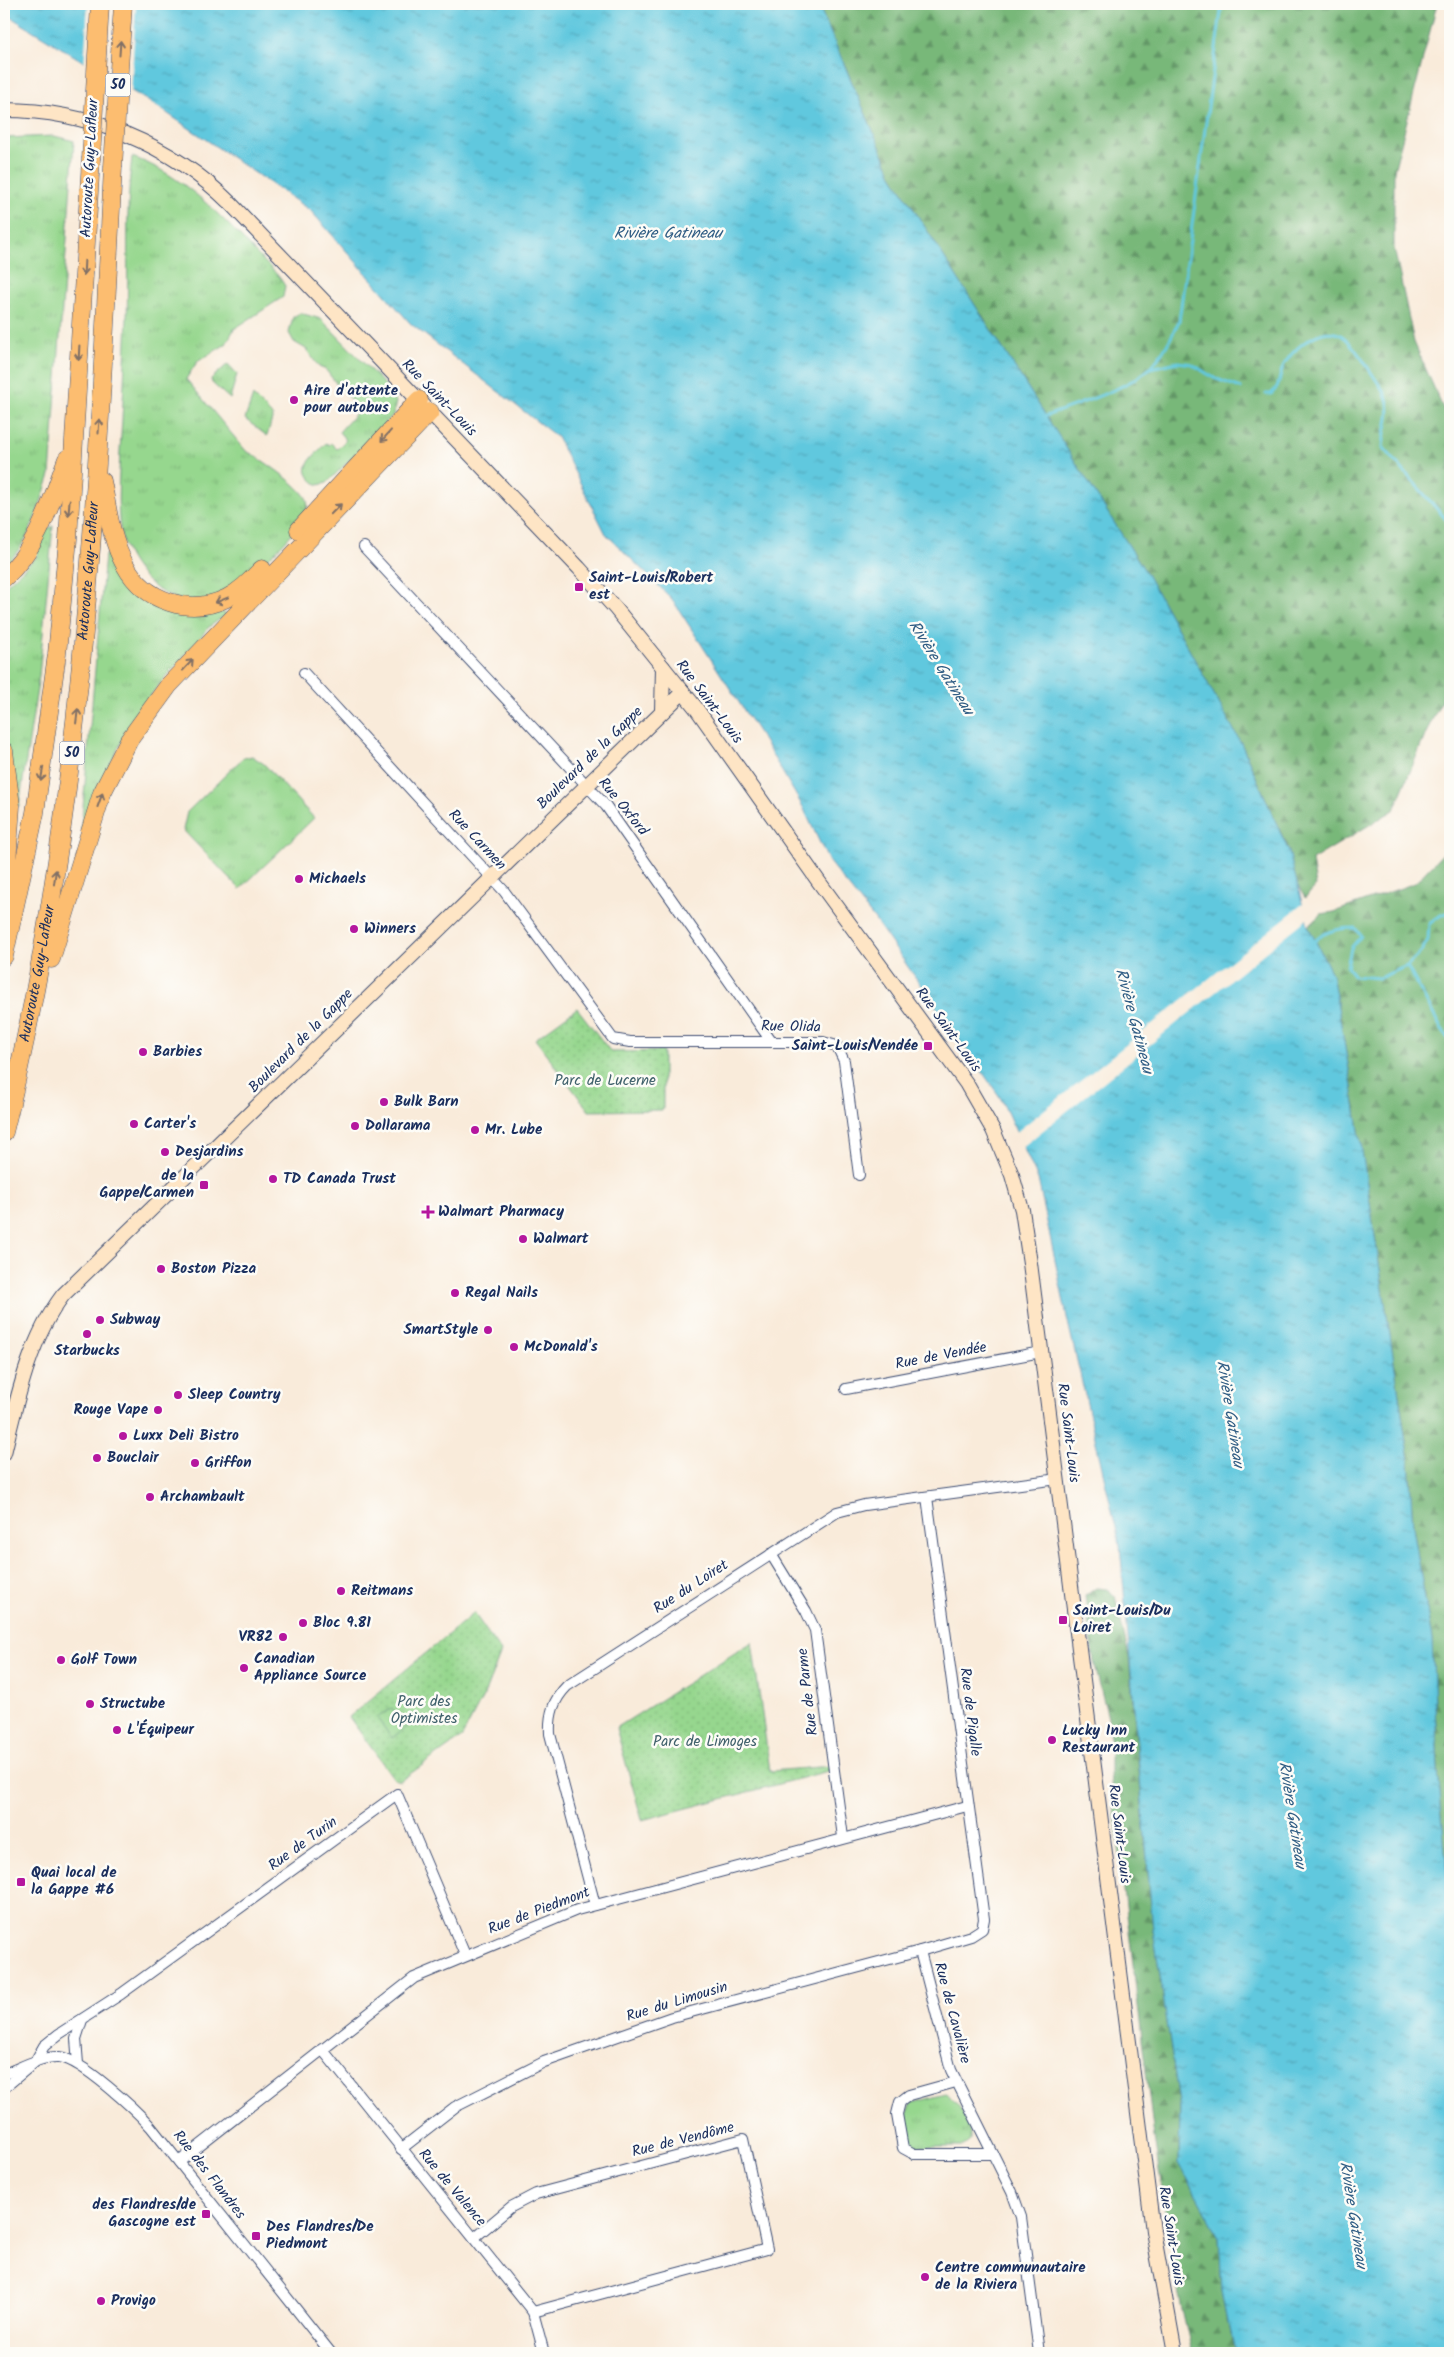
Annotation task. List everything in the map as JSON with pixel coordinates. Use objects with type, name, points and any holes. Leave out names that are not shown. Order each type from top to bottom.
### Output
[{"type":"highway","name":"Autoroute Guy-Lafleur","points":[[4,956],[31,836],[49,726],[62,614],[100,4]]},
{"type":"highway","name":"Autoroute Guy-Lafleur","points":[[4,1132],[24,1045],[46,933],[72,754],[84,650],[123,4]]},
{"type":"highway","points":[[97,458],[114,537],[125,564],[134,577],[150,593],[170,603],[185,606],[211,604],[233,595],[248,584],[424,406]]},
{"type":"highway","points":[[24,1045],[98,805],[111,773],[133,734],[169,685],[424,406]]},
{"type":"highway","points":[[4,578],[19,562],[35,539],[74,442]]},
{"type":"highway","points":[[4,751],[11,806],[4,905]]},
{"type":"main road","name":"Rue Saint-Louis","points":[[4,110],[48,113],[92,122],[155,148],[195,173],[231,204],[616,609],[683,692],[819,882],[941,1046],[987,1118],[1008,1164],[1019,1197],[1030,1263],[1152,2231],[1175,2353]]},
{"type":"main road","points":[[662,711],[663,667]]},
{"type":"main road","name":"Boulevard de la Gappe","points":[[4,1453],[35,1344],[45,1322],[63,1295],[683,692]]},
{"type":"street","name":"Rue Oxford","points":[[364,547],[620,824],[771,1041]]},
{"type":"street","name":"Rue Carmen","points":[[304,673],[509,897],[613,1038]]},
{"type":"street","name":"Rue Olida","points":[[613,1038],[630,1042],[830,1042],[842,1052],[859,1175]]},
{"type":"street","name":"Rue de Vendée","points":[[846,1389],[1042,1352]]},
{"type":"street","name":"Rue du Loiret","points":[[595,1905],[552,1747],[549,1723],[554,1702],[566,1686],[837,1512],[864,1505],[1058,1479]]},
{"type":"street","name":"Rue de Pigalle","points":[[926,1498],[984,1919],[982,1929]]},
{"type":"street","name":"Rue de Parme","points":[[771,1554],[806,1611],[815,1630],[843,1838]]},
{"type":"street","name":"Rue de Turin","points":[[4,2088],[35,2062],[44,2046],[72,2024],[82,2020],[397,1794],[466,1955]]},
{"type":"street","name":"Rue de Piedmont","points":[[179,2162],[406,1982],[466,1955],[595,1905],[967,1806]]},
{"type":"street","name":"Rue du Limousin","points":[[401,2149],[455,2108],[544,2062],[679,2014],[920,1951],[971,1936],[982,1929]]},
{"type":"street","name":"Rue de Cavalière","points":[[920,1951],[951,2070],[1012,2192],[1021,2217],[1039,2353]]},
{"type":"street","points":[[78,2064],[76,2039],[82,2020]]},
{"type":"street","name":"Rue de Valence","points":[[322,2049],[533,2312],[544,2353]]},
{"type":"street","name":"Rue des Flandres","points":[[35,2062],[57,2057],[78,2064],[136,2112],[179,2162],[331,2353]]},
{"type":"street","points":[[4,2074],[35,2062]]},
{"type":"street","name":"Rue de Cavalière","points":[[956,2082],[909,2095],[900,2102],[897,2114],[903,2148],[914,2154],[993,2154]]},
{"type":"street","name":"Rue de Vendôme","points":[[474,2238],[511,2207],[536,2194],[743,2139],[768,2248],[533,2312]]},
{"type":"green space","points":[[818,4],[1437,4],[1394,171],[1394,248],[1414,342],[1450,424],[1450,691],[1446,693],[1430,724],[1394,810],[1312,860],[1316,886],[1305,898],[1295,881],[1289,851],[1241,743],[1147,574],[893,177]]},
{"type":"green space","points":[[54,136],[74,141],[50,475],[27,536],[13,557],[4,565],[4,138]]},
{"type":"green space","points":[[132,157],[150,164],[167,174],[199,197],[271,268],[285,286],[283,297],[234,329],[226,344],[197,362],[186,379],[246,451],[289,480],[304,494],[307,500],[306,511],[298,525],[269,558],[234,586],[208,601],[194,602],[181,600],[168,595],[146,579],[137,569],[124,545],[119,524],[118,486],[127,319],[128,217]]},
{"type":"green space","points":[[300,313],[321,319],[389,389],[396,402],[393,415],[327,483],[318,485],[307,474],[308,464],[326,443],[329,445],[331,443],[337,449],[346,440],[339,432],[358,411],[356,405],[341,390],[326,370],[319,367],[306,349],[294,342],[289,333],[293,317]]},
{"type":"green space","points":[[228,364],[237,374],[230,399],[212,383],[211,379]]},
{"type":"green space","points":[[253,396],[273,416],[267,436],[245,419]]},
{"type":"green space","points":[[53,526],[39,676],[19,806],[16,805],[4,733],[4,587],[36,557],[44,531]]},
{"type":"green space","points":[[110,554],[124,582],[147,601],[165,609],[184,614],[198,615],[218,612],[227,614],[209,627],[136,712],[102,781],[84,830],[81,830],[105,555]]},
{"type":"green space","points":[[252,756],[264,764],[314,818],[240,889],[183,830],[187,812],[243,758]]},
{"type":"green space","points":[[1450,846],[1450,1910],[1438,1770],[1432,1640],[1413,1528],[1409,1461],[1354,1098],[1332,974],[1308,926],[1321,914],[1334,912],[1415,883]]},
{"type":"green space","name":"Parc de Lucerne","points":[[577,1008],[611,1052],[663,1051],[663,1110],[589,1111],[535,1039]]},
{"type":"green space","points":[[1096,1588],[1107,1589],[1115,1596],[1129,1657],[1153,1929],[1180,2108],[1179,2163],[1219,2236],[1222,2291],[1234,2353],[1192,2353],[1176,2282],[1154,2138],[1110,1774],[1110,1726],[1094,1662],[1085,1596]]},
{"type":"green space","name":"Parc des Optimistes","points":[[474,1613],[501,1652],[484,1695],[462,1737],[400,1781],[394,1779],[349,1717]]},
{"type":"green space","name":"Parc de Limoges","points":[[752,1642],[770,1771],[832,1766],[832,1770],[642,1820],[616,1728]]},
{"type":"green space","points":[[392,1708],[406,1727],[392,1738],[377,1718]]},
{"type":"green space","points":[[945,2094],[955,2102],[963,2113],[970,2133],[970,2140],[961,2147],[918,2147],[913,2144],[907,2134],[906,2113],[912,2103]]},
{"type":"water","name":"Rivière Gatineau","points":[[4,4],[818,4],[893,177],[1147,574],[1241,743],[1289,852],[1308,926],[1332,974],[1354,1098],[1409,1461],[1413,1528],[1432,1640],[1438,1770],[1450,1910],[1450,2353],[1234,2353],[1222,2291],[1219,2236],[1179,2163],[1180,2108],[1153,1929],[1120,1545],[1068,1322],[1038,1179],[1000,1097],[875,920],[829,862],[803,807],[764,741],[672,599],[606,534],[557,437],[411,324],[311,211],[161,109],[4,13]]},
{"type":"pier","points":[[88,4],[136,4],[131,94],[84,66]]},
{"type":"pier","points":[[1304,903],[1308,918],[1021,1148],[1014,1134]]},
{"type":"waterway","points":[[1046,416],[1102,395],[1142,375],[1160,356],[1179,321],[1222,4]]},
{"type":"waterway","points":[[1266,394],[1271,394],[1277,387],[1285,363],[1296,349],[1304,343],[1321,334],[1330,332],[1346,339],[1361,357],[1388,400],[1389,414],[1383,447],[1450,524]]},
{"type":"waterway","points":[[1150,368],[1178,362],[1192,364],[1214,378],[1241,388]]},
{"type":"waterway","points":[[1315,941],[1324,934],[1334,930],[1355,928],[1361,936],[1351,948],[1347,967],[1354,976],[1379,978],[1407,966],[1421,952],[1428,940],[1429,924],[1441,915],[1450,912]]},
{"type":"waterway","points":[[1407,966],[1450,1041]]},
{"type":"place","name":"Aire d'attente pour autobus","points":[[294,400]]},
{"type":"place","name":"Saint-Louis/Robert est","points":[[579,587]]},
{"type":"place","name":"Michaels","points":[[299,879]]},
{"type":"place","name":"Winners","points":[[354,929]]},
{"type":"place","name":"Saint-Louis/Vendée","points":[[928,1046]]},
{"type":"place","name":"Barbies","points":[[143,1052]]},
{"type":"place","name":"Bulk Barn","points":[[384,1102]]},
{"type":"place","name":"Carter's","points":[[134,1124]]},
{"type":"place","name":"Dollarama","points":[[355,1126]]},
{"type":"place","name":"Mr. Lube","points":[[475,1130]]},
{"type":"place","name":"Desjardins","points":[[165,1152]]},
{"type":"place","name":"TD Canada Trust","points":[[273,1179]]},
{"type":"place","name":"de la Gappe/Carmen","points":[[204,1185]]},
{"type":"place","name":"Walmart Pharmacy","points":[[428,1212]]},
{"type":"place","name":"Walmart","points":[[523,1239]]},
{"type":"place","name":"Boston Pizza","points":[[161,1269]]},
{"type":"place","name":"Regal Nails","points":[[455,1293]]},
{"type":"place","name":"Subway","points":[[100,1320]]},
{"type":"place","name":"SmartStyle","points":[[488,1330]]},
{"type":"place","name":"Starbucks","points":[[87,1334]]},
{"type":"place","name":"McDonald's","points":[[514,1347]]},
{"type":"place","name":"Sleep Country","points":[[178,1395]]},
{"type":"place","name":"Rouge Vape","points":[[158,1410]]},
{"type":"place","name":"Luxx Deli Bistro","points":[[123,1436]]},
{"type":"place","name":"Bouclair","points":[[97,1458]]},
{"type":"place","name":"Griffon","points":[[195,1463]]},
{"type":"place","name":"Archambault","points":[[150,1497]]},
{"type":"place","name":"Reitmans","points":[[341,1591]]},
{"type":"place","name":"Saint-Louis/Du Loiret","points":[[1063,1620]]},
{"type":"place","name":"Bloc 9.81","points":[[303,1623]]},
{"type":"place","name":"VR82","points":[[283,1637]]},
{"type":"place","name":"Golf Town","points":[[61,1660]]},
{"type":"place","name":"Canadian Appliance Source","points":[[244,1668]]},
{"type":"place","name":"Structube","points":[[90,1704]]},
{"type":"place","name":"L'Équipeur","points":[[117,1730]]},
{"type":"place","name":"Lucky Inn Restaurant","points":[[1052,1740]]},
{"type":"place","name":"Quai local de la Gappe #6","points":[[21,1882]]},
{"type":"place","name":"des Flandres/de Gascogne est","points":[[206,2214]]},
{"type":"place","name":"Des Flandres/De Piedmont","points":[[256,2236]]},
{"type":"place","name":"Centre communautaire de la Riviera","points":[[925,2277]]},
{"type":"place","name":"Provigo","points":[[101,2301]]}]
